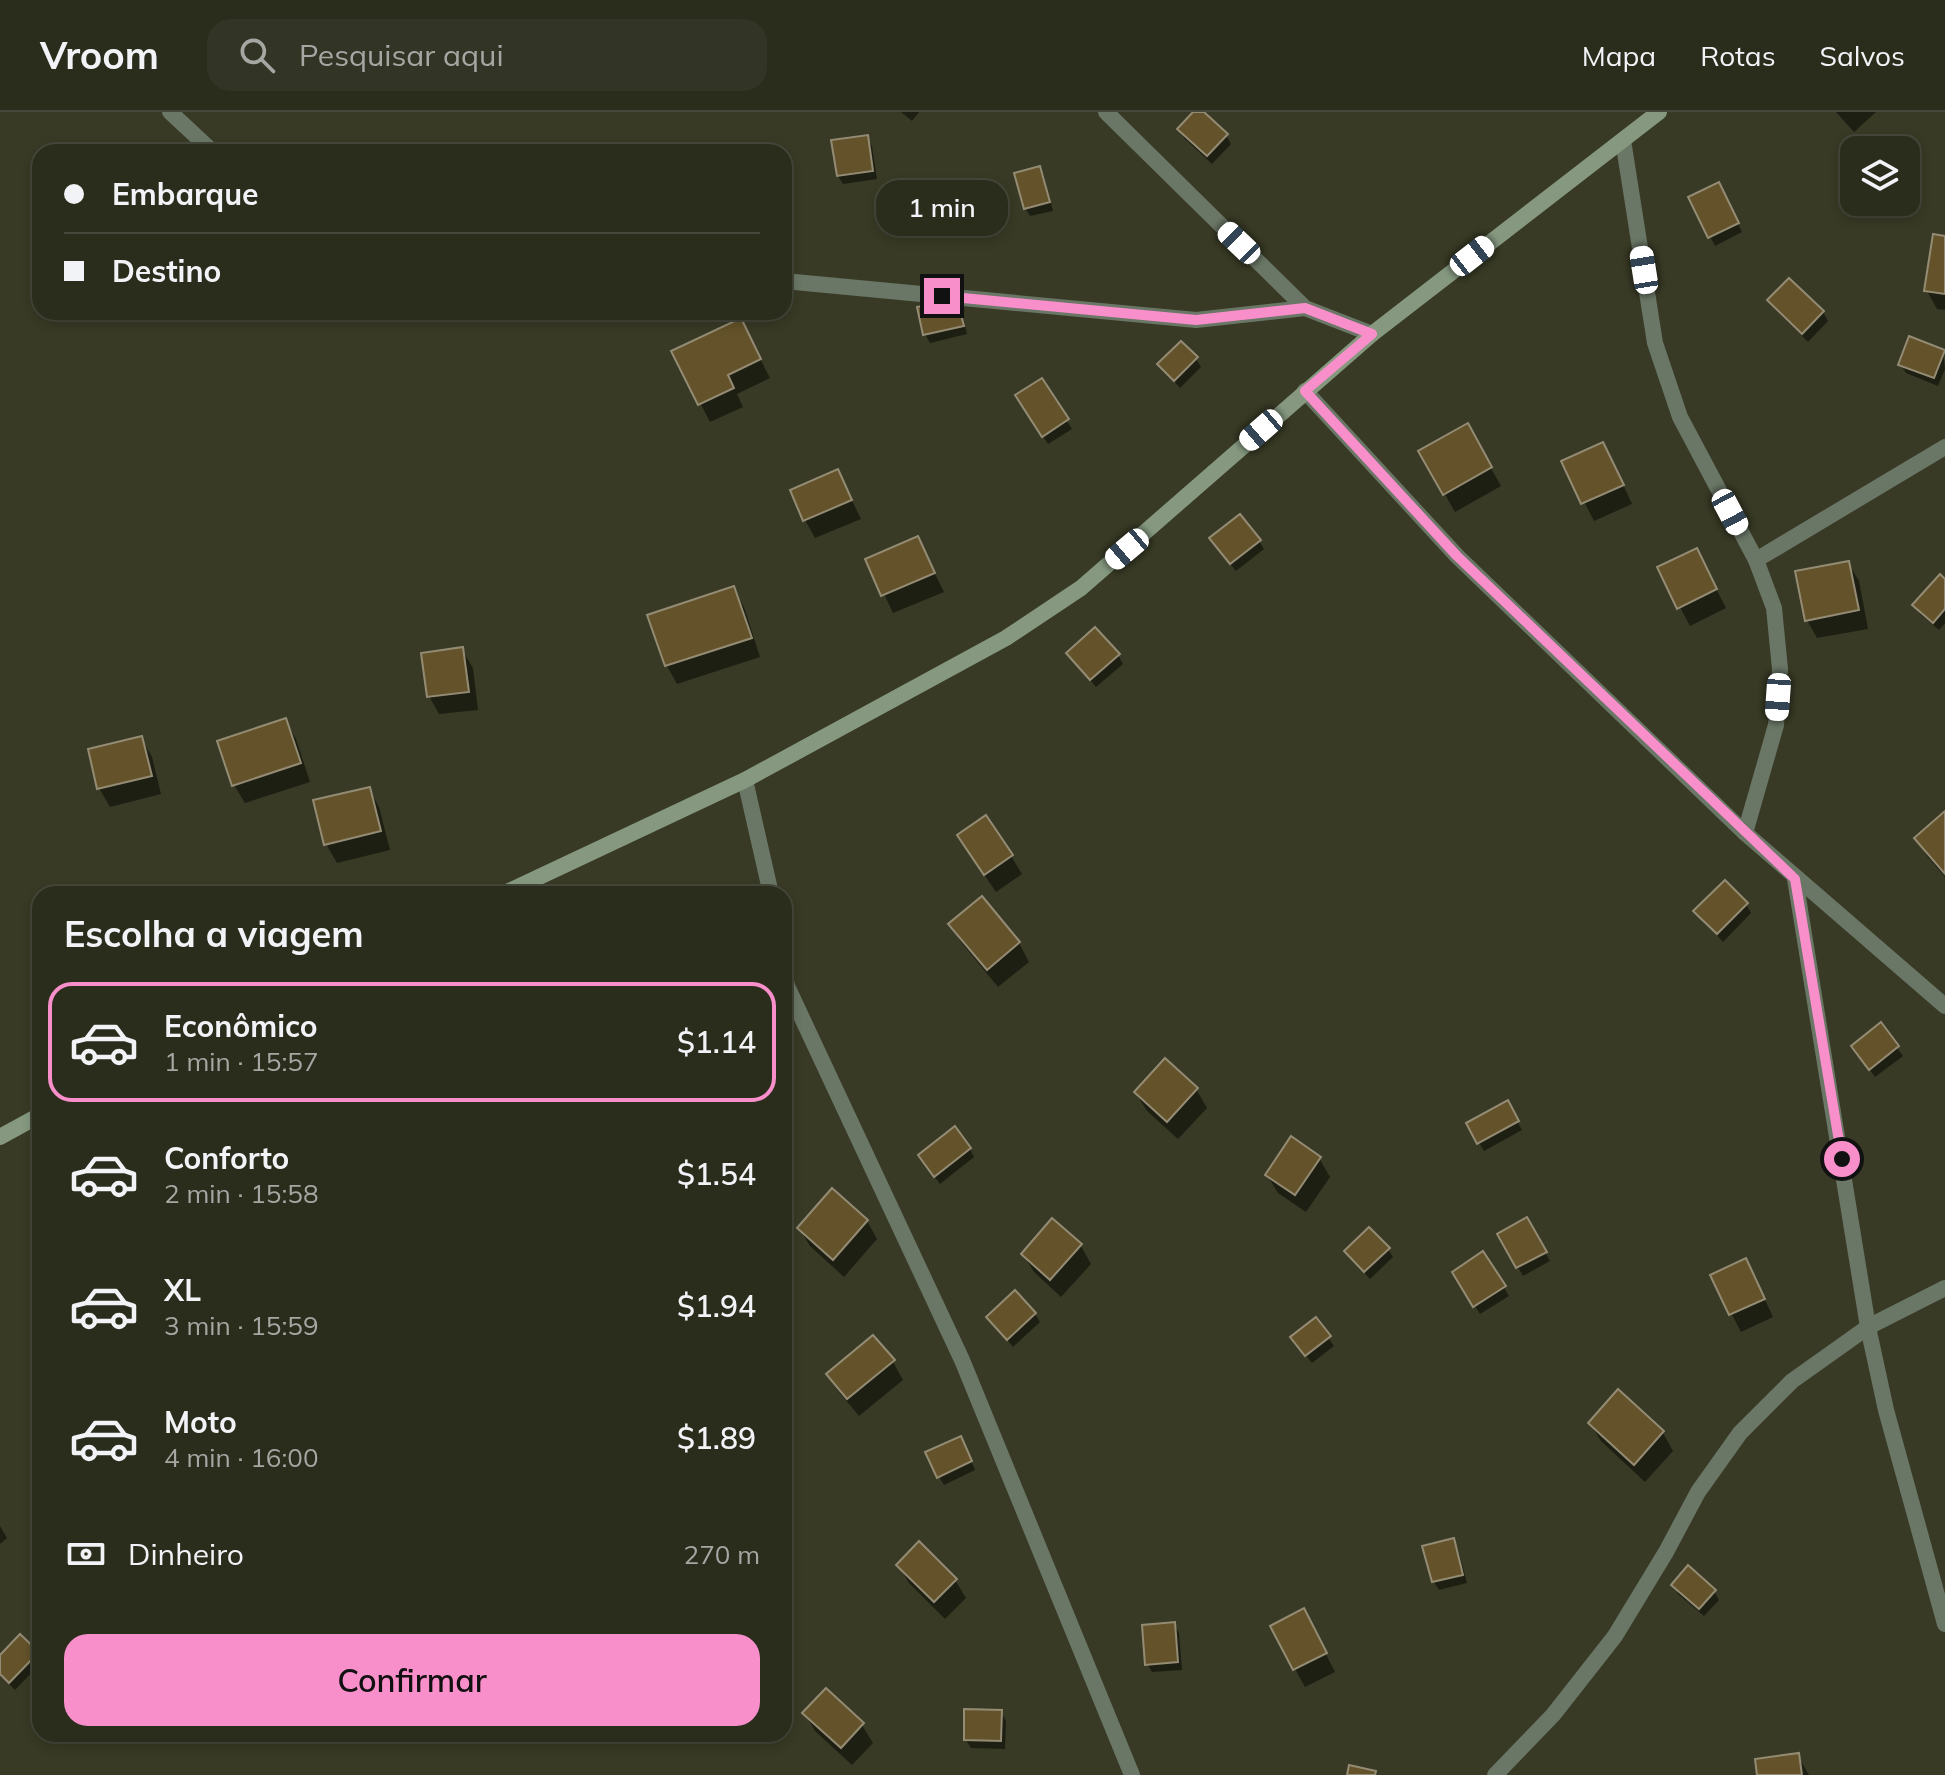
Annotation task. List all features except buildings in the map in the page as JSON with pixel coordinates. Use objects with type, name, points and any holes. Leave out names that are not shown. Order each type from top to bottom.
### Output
[{"type":"street","points":[[170,112],[204,144]]},
{"type":"street","points":[[1106,112],[1305,308],[1372,334]]},
{"type":"street","points":[[520,886],[745,780],[1006,638],[1081,588],[1372,334],[1659,112]]},
{"type":"street","points":[[1623,140],[1655,343],[1680,417],[1756,560],[1774,608],[1780,669],[1776,725],[1745,833]]},
{"type":"street","points":[[792,282],[1196,320],[1305,308]]},
{"type":"street","points":[[1305,391],[1457,556],[1745,833],[1945,1006]]},
{"type":"street","points":[[1756,560],[1945,447]]},
{"type":"street","points":[[745,780],[769,886]]},
{"type":"street","points":[[1795,879],[1868,1327],[1886,1410],[1945,1624]]},
{"type":"street","points":[[792,997],[962,1360],[1132,1775]]},
{"type":"street","points":[[0,1137],[32,1119]]},
{"type":"street","points":[[1495,1775],[1553,1715],[1615,1636],[1698,1492],[1740,1433],[1792,1381],[1868,1327],[1945,1288]]},
{"type":"route","points":[[942,296],[1196,320],[1305,308],[1372,334],[1305,391],[1457,556],[1795,879],[1842,1159]]}]
